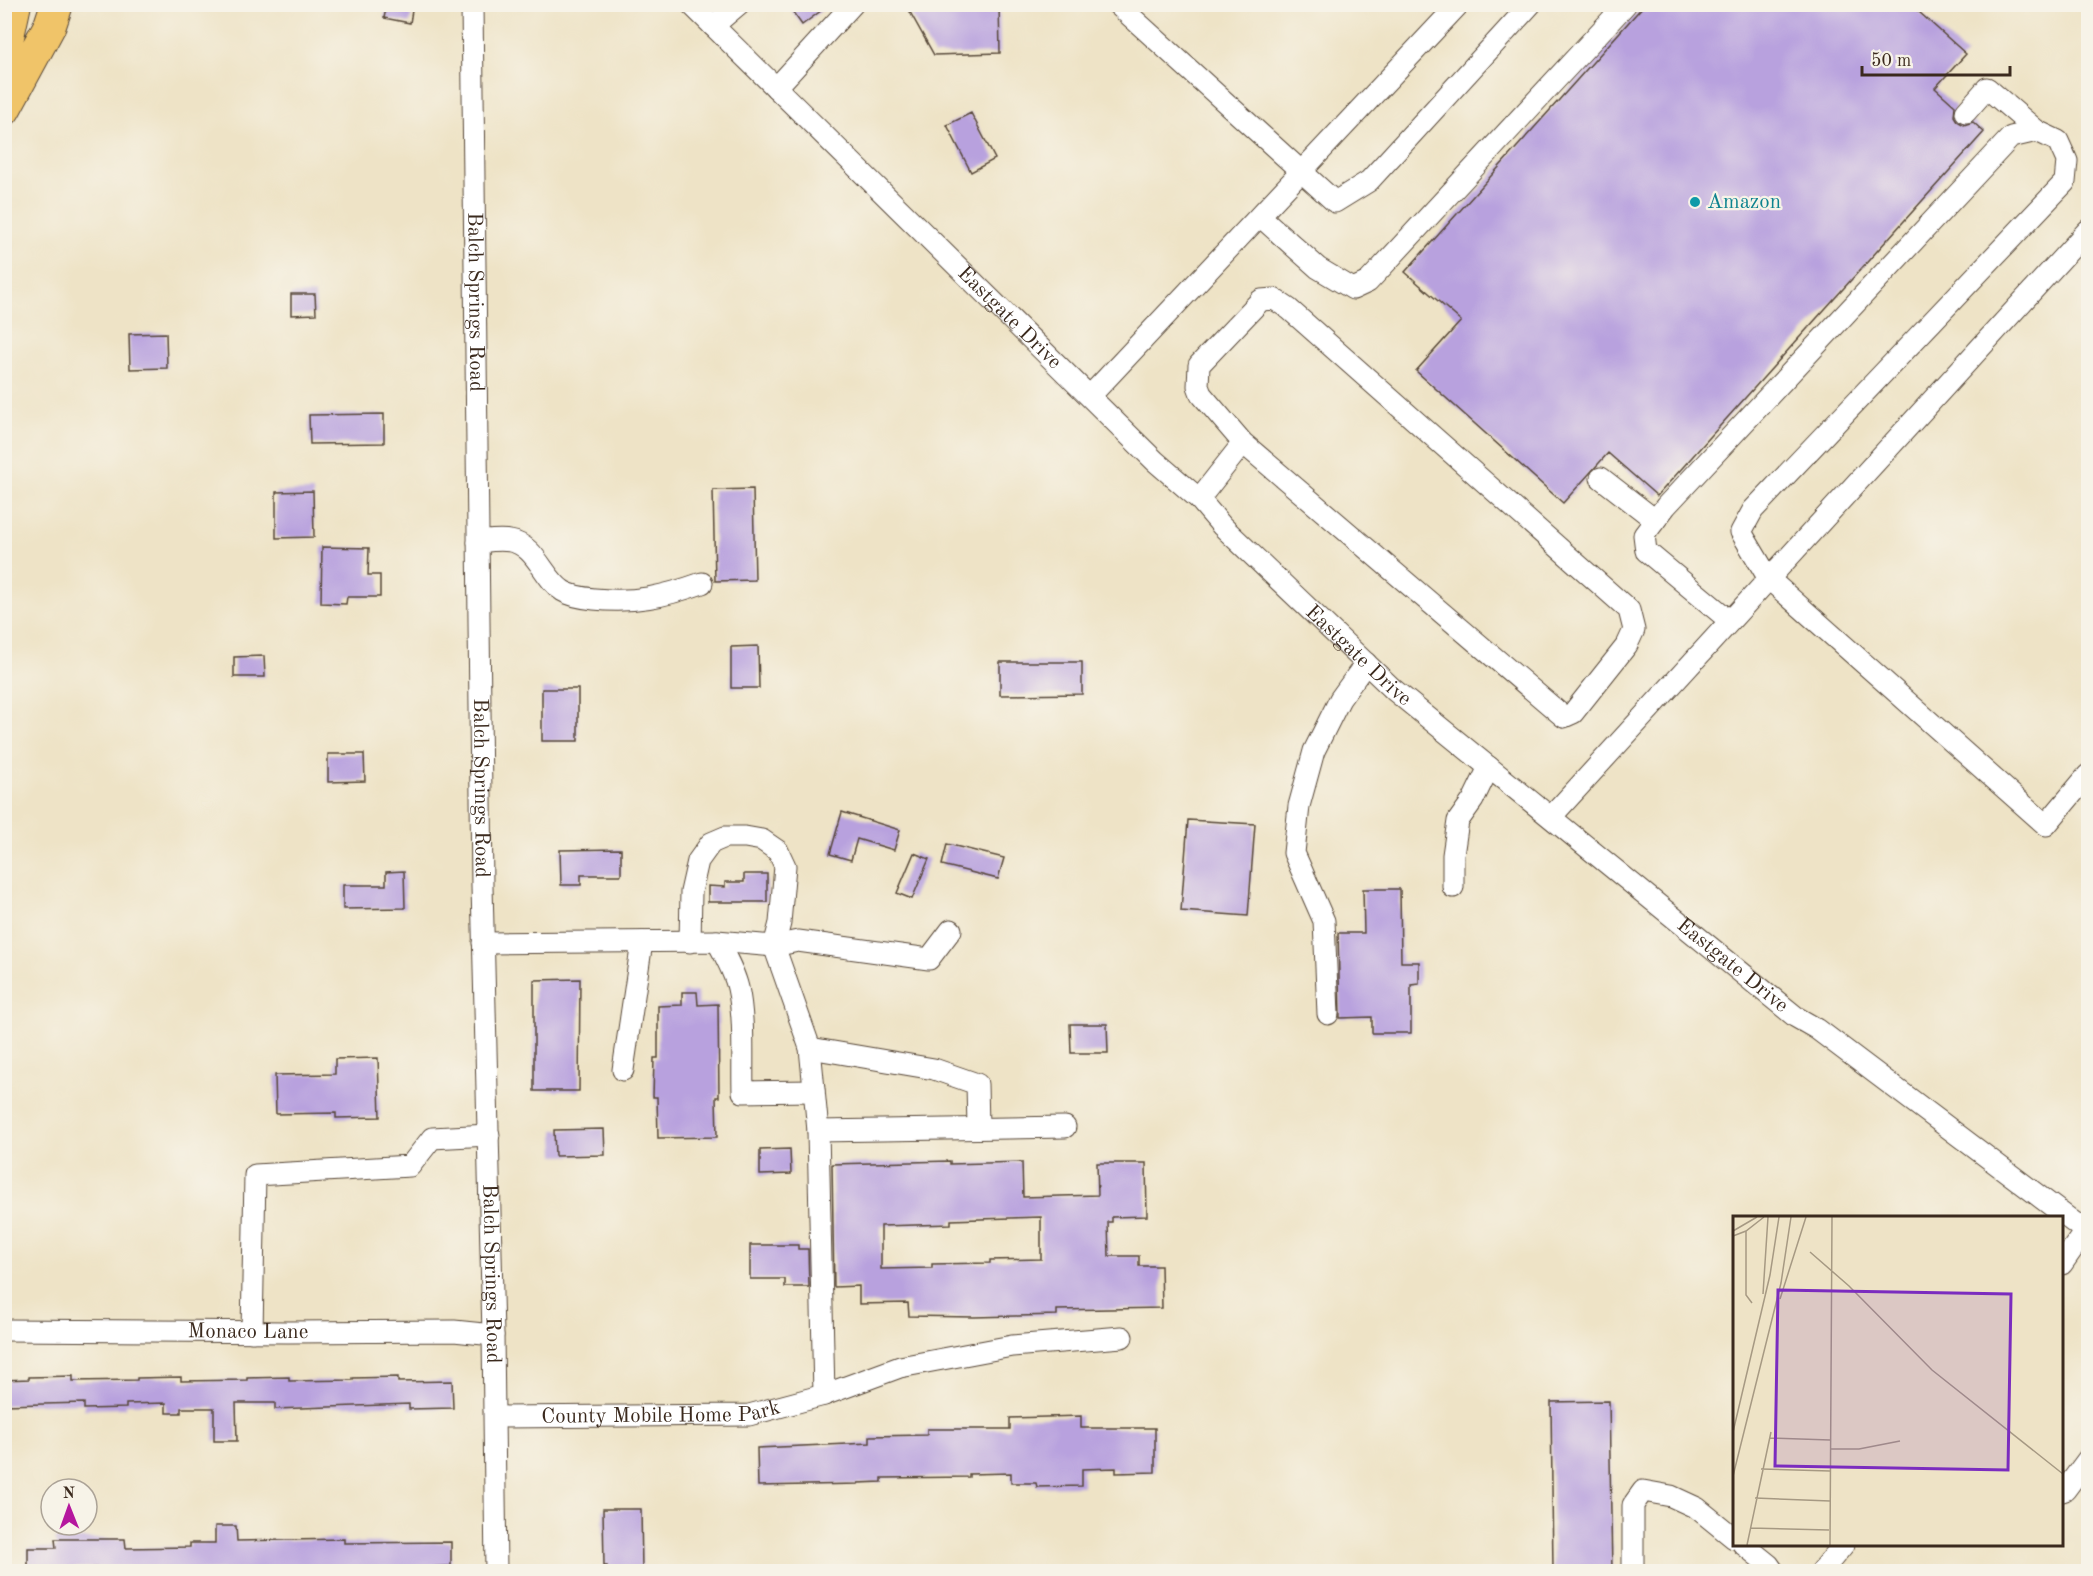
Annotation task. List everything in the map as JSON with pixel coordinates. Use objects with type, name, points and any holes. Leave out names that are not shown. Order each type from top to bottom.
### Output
[{"type":"highway","points":[[4,55],[15,4]]},
{"type":"highway","points":[[4,110],[50,25],[57,4]]},
{"type":"street","name":"Balch Springs Road","points":[[472,4],[483,943],[495,1417],[496,1572]]},
{"type":"street","name":"Eastgate Drive","points":[[691,4],[1165,471],[1199,499],[1222,526],[1394,690],[1796,1017],[1817,1029],[2087,1232]]},
{"type":"street","points":[[713,26],[739,4]]},
{"type":"street","points":[[776,88],[853,4]]},
{"type":"street","points":[[1117,4],[1335,202],[1369,181],[1531,4]]},
{"type":"street","points":[[1090,396],[1459,4]]},
{"type":"street","points":[[1260,216],[1318,268],[1353,289],[1368,282],[1626,4]]},
{"type":"street","points":[[1966,112],[1987,88],[2037,131],[2058,141],[2067,161],[2065,182],[1753,510],[1741,532],[1769,579],[2046,825],[2088,775]]},
{"type":"street","points":[[1730,621],[1646,551],[1644,535],[1655,520],[2011,137],[2037,131]]},
{"type":"street","points":[[1551,817],[2088,230]]},
{"type":"street","points":[[1274,299],[1289,309],[1629,610],[1634,630],[1627,645],[1573,713],[1563,717],[1244,443],[1201,394],[1198,386],[1199,365],[1261,300],[1274,299]]},
{"type":"street","points":[[1199,499],[1244,443]]},
{"type":"street","points":[[1601,477],[1655,520]]},
{"type":"street","points":[[478,542],[510,541],[524,547],[552,582],[564,592],[583,598],[614,601],[642,600],[672,594],[702,583]]},
{"type":"street","points":[[1328,1014],[1324,921],[1294,853],[1299,806],[1314,752],[1340,699],[1366,663]]},
{"type":"street","points":[[1453,887],[1453,855],[1458,821],[1473,800],[1489,767]]},
{"type":"street","points":[[690,942],[691,892],[698,861],[711,843],[725,837],[745,837],[762,840],[778,851],[785,866],[780,923],[774,946],[810,1048],[818,1131],[824,1395]]},
{"type":"street","points":[[483,943],[717,941],[774,946],[798,941],[929,959],[951,930]]},
{"type":"street","points":[[717,941],[738,988],[741,1008],[743,1092],[814,1091]]},
{"type":"street","points":[[624,1070],[642,942]]},
{"type":"street","points":[[810,1048],[934,1069],[976,1084],[978,1127]]},
{"type":"street","points":[[818,1131],[1065,1126]]},
{"type":"street","points":[[252,1332],[255,1174],[410,1166],[432,1138],[489,1135]]},
{"type":"street","points":[[2063,1262],[2087,1232]]},
{"type":"street","name":"Monaco Lane","points":[[4,1330],[454,1331],[493,1335]]},
{"type":"street","name":"County Mobile Home Park","points":[[495,1417],[749,1415],[824,1395],[900,1367],[1012,1346],[1122,1337]]},
{"type":"street","points":[[2063,1490],[2088,1459]]},
{"type":"street","points":[[1633,1572],[1633,1505],[1643,1491],[1671,1496],[1697,1508],[1733,1537]]},
{"type":"street","points":[[1744,1546],[1769,1565],[1774,1572]]},
{"type":"street","points":[[1821,1572],[1846,1546]]},
{"type":"building","points":[[387,4],[413,4],[410,23],[384,18]]},
{"type":"building","points":[[787,4],[830,4],[802,25]]},
{"type":"building","points":[[924,4],[999,4],[1000,53],[934,55],[910,12]]},
{"type":"building","name":"Amazon","points":[[1645,4],[1910,4],[1966,54],[1935,88],[1955,106],[1954,116],[1957,121],[1964,125],[1973,122],[1984,132],[1657,496],[1608,453],[1563,503],[1416,371],[1461,321],[1405,272]]},
{"type":"building","points":[[971,113],[995,159],[971,172],[947,125]]},
{"type":"building","points":[[291,294],[315,294],[316,314],[291,315]]},
{"type":"building","points":[[166,333],[167,368],[130,369],[129,334]]},
{"type":"building","points":[[384,414],[384,443],[310,444],[309,415]]},
{"type":"building","points":[[753,489],[755,580],[715,581],[713,490]]},
{"type":"building","points":[[313,491],[314,537],[276,538],[276,492]]},
{"type":"building","points":[[322,547],[369,548],[368,575],[380,575],[380,597],[347,597],[346,604],[321,603]]},
{"type":"building","points":[[758,646],[759,688],[731,688],[731,647]]},
{"type":"building","points":[[264,656],[265,677],[234,677],[234,657]]},
{"type":"building","points":[[1000,662],[1082,662],[1082,694],[1000,695]]},
{"type":"building","points":[[542,689],[578,689],[578,741],[542,741]]},
{"type":"building","points":[[328,754],[364,754],[365,781],[328,782]]},
{"type":"building","points":[[842,812],[900,830],[894,850],[857,839],[851,860],[830,854]]},
{"type":"building","points":[[1188,820],[1255,824],[1248,916],[1181,911]]},
{"type":"building","points":[[947,844],[1004,858],[998,879],[942,865]]},
{"type":"building","points":[[621,849],[621,875],[581,875],[581,885],[561,885],[560,850]]},
{"type":"building","points":[[914,853],[929,859],[912,899],[897,893]]},
{"type":"building","points":[[404,871],[405,908],[343,909],[343,885],[386,885],[386,872]]},
{"type":"building","points":[[744,874],[767,874],[767,902],[708,902],[708,886],[725,887],[725,882],[744,882]]},
{"type":"building","points":[[1363,889],[1400,889],[1401,962],[1419,962],[1419,984],[1411,985],[1411,1033],[1372,1033],[1372,1017],[1340,1018],[1338,933],[1364,933]]},
{"type":"building","points":[[580,979],[579,1091],[534,1091],[534,980]]},
{"type":"building","points":[[682,992],[697,992],[698,1005],[718,1004],[717,1137],[658,1138],[657,1097],[653,1097],[654,1058],[658,1058],[658,1006],[682,1005]]},
{"type":"building","points":[[1070,1024],[1107,1024],[1108,1053],[1071,1053]]},
{"type":"building","points":[[378,1058],[380,1117],[336,1118],[336,1113],[276,1114],[275,1075],[335,1074],[335,1059]]},
{"type":"building","points":[[604,1129],[605,1155],[555,1156],[554,1130]]},
{"type":"building","points":[[790,1149],[791,1174],[760,1175],[760,1150]]},
{"type":"building","points":[[1022,1162],[1023,1197],[1098,1195],[1097,1163],[1146,1163],[1147,1216],[1112,1217],[1112,1222],[1108,1222],[1109,1256],[1139,1256],[1139,1266],[1161,1266],[1162,1308],[1057,1310],[1057,1315],[974,1317],[909,1316],[908,1303],[859,1304],[859,1286],[834,1287],[832,1164]],"holes":[[[1041,1217],[1041,1259],[990,1260],[990,1263],[932,1264],[932,1268],[881,1269],[881,1226],[951,1224],[951,1220]]]},
{"type":"building","points":[[750,1245],[798,1245],[798,1249],[808,1249],[809,1287],[785,1287],[785,1279],[750,1279]]},
{"type":"building","points":[[73,1376],[73,1381],[181,1377],[181,1381],[289,1377],[289,1381],[398,1377],[398,1382],[452,1381],[453,1408],[409,1409],[409,1404],[275,1409],[275,1403],[236,1403],[237,1441],[214,1441],[214,1408],[181,1408],[181,1413],[166,1413],[166,1403],[126,1404],[126,1408],[84,1409],[84,1403],[4,1405],[4,1380]]},
{"type":"building","points":[[1609,1401],[1612,1572],[1553,1572],[1551,1402]]},
{"type":"building","points":[[1081,1416],[1081,1428],[1155,1428],[1155,1472],[1116,1473],[1116,1468],[1082,1469],[1082,1486],[1037,1487],[1036,1483],[1011,1483],[1011,1473],[969,1474],[969,1477],[882,1478],[882,1482],[858,1484],[758,1486],[757,1448],[870,1443],[870,1436],[927,1435],[927,1429],[1010,1429],[1010,1418]]},
{"type":"building","points":[[603,1509],[641,1509],[642,1572],[608,1572],[607,1566],[604,1566]]},
{"type":"building","points":[[215,1526],[236,1526],[237,1541],[344,1539],[344,1543],[451,1542],[451,1566],[427,1567],[427,1572],[355,1572],[355,1567],[290,1568],[290,1572],[249,1572],[249,1570],[140,1572],[140,1567],[74,1568],[74,1572],[28,1572],[28,1548],[56,1548],[55,1539],[125,1539],[126,1548],[190,1547],[190,1543],[215,1543]]},
{"type":"place","name":"Amazon","points":[[1695,202]]}]
